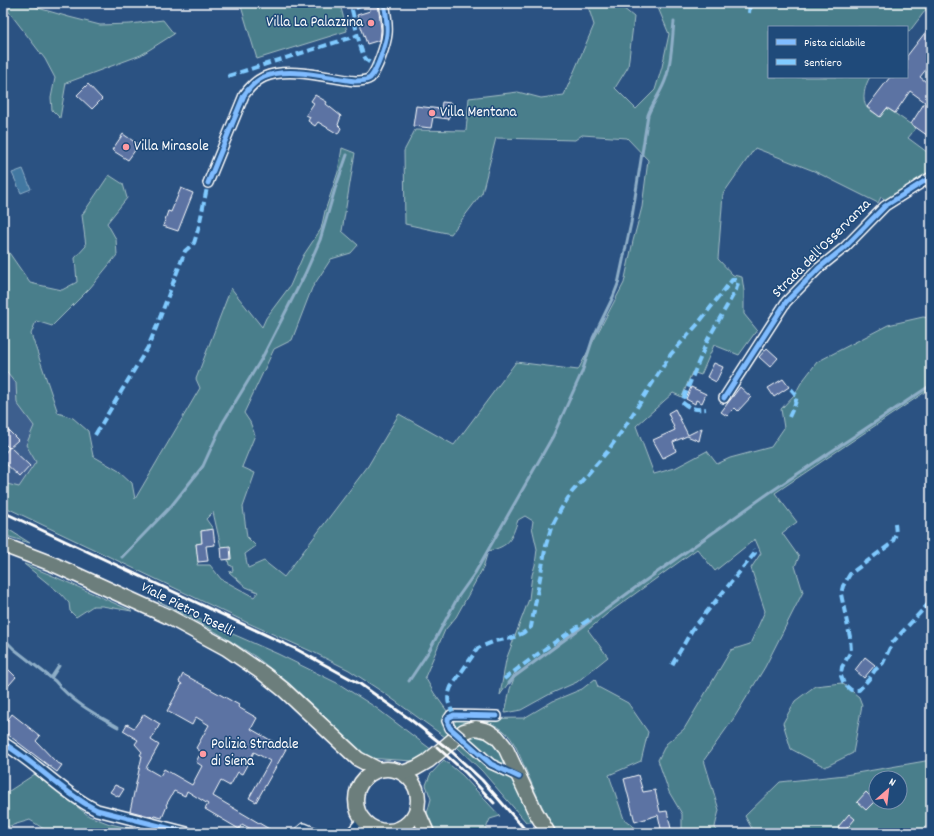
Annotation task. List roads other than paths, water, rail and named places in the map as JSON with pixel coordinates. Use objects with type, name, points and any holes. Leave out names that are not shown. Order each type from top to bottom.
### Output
[{"type":"main road","name":"Viale Pietro Toselli","points":[[3,545],[43,559],[167,616],[217,643],[250,664],[274,683],[358,759],[379,770],[388,769],[402,773]]},
{"type":"main road","points":[[402,773],[416,768],[428,761],[461,733],[472,728],[491,732],[500,740],[537,815],[548,833]]},
{"type":"main road","name":"Viale Pietro Toselli","points":[[335,738],[356,770],[359,787],[356,802],[358,812],[362,819]]},
{"type":"main road","points":[[416,787],[421,773],[428,761]]},
{"type":"main road","points":[[359,787],[364,779],[379,770]]},
{"type":"main road","points":[[362,819],[376,828],[399,831],[410,821],[417,810],[419,799],[416,787],[411,779],[402,773]]},
{"type":"main road","points":[[417,810],[427,833]]},
{"type":"street","points":[[208,183],[244,96],[250,87],[258,80],[268,75],[288,73],[355,81],[366,80],[370,77],[377,66],[387,39],[384,3]]},
{"type":"street","name":"Strada dell'Osservanza","points":[[724,398],[786,302],[819,268],[845,247],[885,206],[931,177]]},
{"type":"street","points":[[497,716],[451,715],[448,718],[448,721],[450,728],[492,764],[519,777]]},
{"type":"street","points":[[3,742],[92,808],[187,833]]},
{"type":"street","points":[[351,833],[362,819]]},
{"type":"street","points":[[298,833],[304,828],[316,833]]},
{"type":"waterway","points":[[409,681],[429,651],[458,597],[475,573],[553,436],[582,372],[593,338],[613,297],[618,284],[631,223],[648,115],[668,71],[671,57],[674,22]]},
{"type":"waterway","points":[[122,557],[172,505],[203,466],[222,424],[262,358],[305,274],[320,240],[347,155]]},
{"type":"waterway","points":[[509,683],[514,677],[635,588],[769,493],[931,385]]},
{"type":"waterway","points":[[3,638],[14,649],[55,681],[76,701],[118,727]]},
{"type":"waterway","points":[[51,678],[59,666]]},
{"type":"railway","points":[[3,512],[296,649],[360,684],[411,720],[452,752],[482,780],[528,833]]},
{"type":"railway","points":[[437,747],[466,773],[494,803]]},
{"type":"place","name":"Villa La Palazzina","points":[[371,23]]},
{"type":"place","name":"Villa Mentana","points":[[432,113]]},
{"type":"place","name":"Villa Mirasole","points":[[126,147]]},
{"type":"place","name":"Polizia Stradale di Siena","points":[[203,754]]}]
